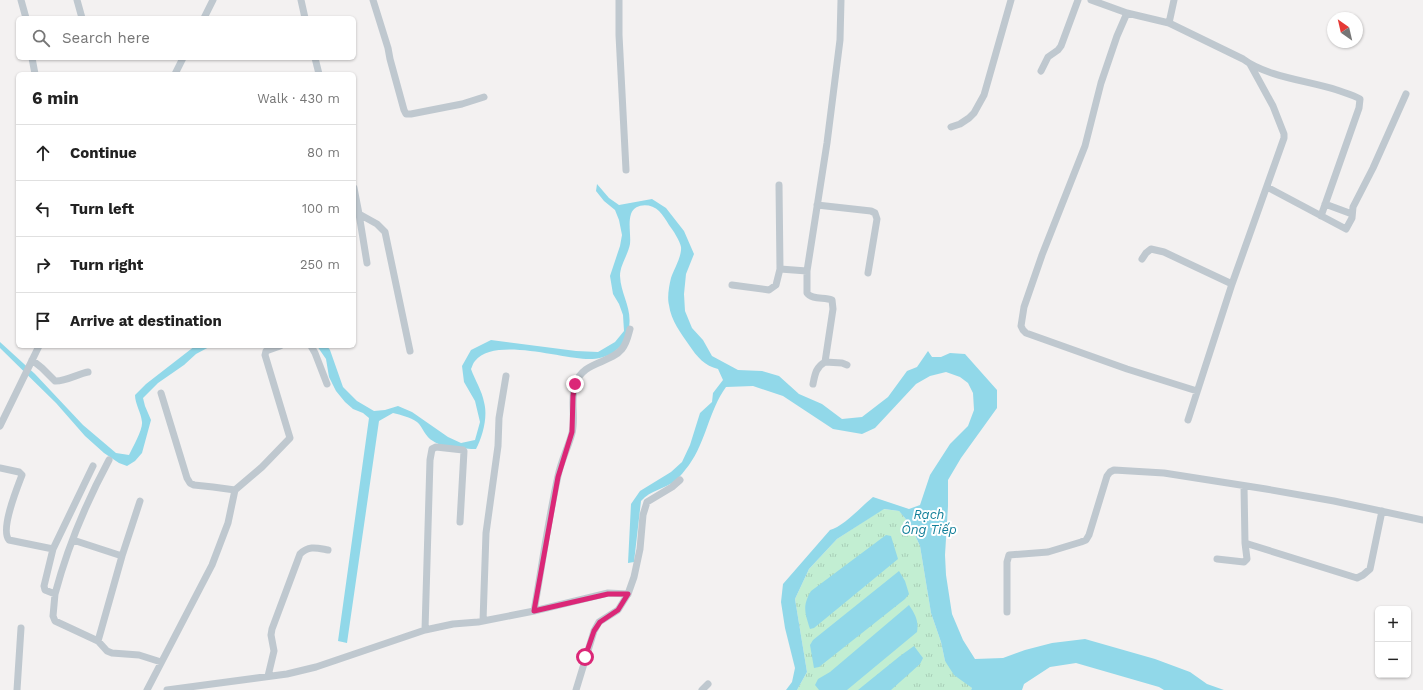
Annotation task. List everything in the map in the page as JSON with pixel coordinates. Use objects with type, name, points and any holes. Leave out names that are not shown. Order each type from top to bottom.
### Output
[{"type":"street","points":[[21,0],[25,16]]},
{"type":"street","points":[[77,0],[81,16]]},
{"type":"street","points":[[205,16],[213,0]]},
{"type":"street","points":[[301,0],[305,16]]},
{"type":"street","points":[[372,0],[388,48],[406,114],[462,104],[484,97]]},
{"type":"street","points":[[619,0],[619,35],[626,170]]},
{"type":"street","points":[[825,362],[833,303],[832,300],[829,299],[808,296],[806,293],[806,271],[827,143],[840,40],[841,0]]},
{"type":"street","points":[[951,127],[960,124],[969,118],[974,113],[984,96],[1011,0]]},
{"type":"street","points":[[1041,71],[1048,57],[1061,46],[1078,0]]},
{"type":"street","points":[[1091,0],[1127,13],[1168,23],[1243,59],[1250,64],[1278,75],[1319,84],[1360,99],[1359,108],[1321,216]]},
{"type":"street","points":[[1168,23],[1174,0]]},
{"type":"street","points":[[1127,13],[1117,36],[1102,83],[1085,146],[1042,255],[1024,307],[1021,326],[1026,333],[1127,369],[1197,391]]},
{"type":"street","points":[[32,60],[35,72]]},
{"type":"street","points":[[176,72],[182,60]]},
{"type":"street","points":[[316,60],[318,72]]},
{"type":"street","points":[[1188,420],[1232,284],[1282,147],[1284,134],[1273,106],[1250,64]]},
{"type":"street","points":[[1268,187],[1346,228],[1352,216],[1353,207],[1373,168],[1406,94]]},
{"type":"street","points":[[732,285],[769,290],[776,285],[780,269],[779,185]]},
{"type":"street","points":[[356,198],[367,263]]},
{"type":"street","points":[[1325,204],[1352,216]]},
{"type":"street","points":[[817,205],[875,212],[877,219],[868,273]]},
{"type":"street","points":[[359,214],[377,224],[385,232],[410,351]]},
{"type":"street","points":[[1142,259],[1150,249],[1164,252],[1232,284]]},
{"type":"street","points":[[780,269],[806,271]]},
{"type":"street","points":[[534,611],[558,477],[564,453],[572,432],[573,396],[575,384],[586,370],[622,350],[630,329]]},
{"type":"street","points":[[0,426],[38,348]]},
{"type":"street","points":[[147,690],[212,566],[228,523],[235,490],[262,467],[290,438],[265,355],[266,351],[274,348]]},
{"type":"street","points":[[312,348],[327,384]]},
{"type":"street","points":[[32,360],[55,381],[88,372]]},
{"type":"street","points":[[813,384],[815,371],[825,362],[842,363],[847,365]]},
{"type":"street","points":[[483,621],[486,533],[498,446],[499,418],[506,376]]},
{"type":"street","points":[[161,393],[187,478],[190,483],[194,485],[235,490]]},
{"type":"street","points":[[0,410],[9,407]]},
{"type":"street","points":[[425,630],[430,460],[432,449],[436,447],[464,451],[460,522]]},
{"type":"street","points":[[109,460],[99,478],[64,562],[55,594],[53,616],[55,621],[98,641],[112,653],[139,655],[161,662]]},
{"type":"street","points":[[55,594],[45,590],[44,586],[53,549],[93,466]]},
{"type":"street","points":[[0,468],[19,472],[22,475],[10,508],[5,533],[6,538],[9,540],[53,549]]},
{"type":"street","points":[[1007,612],[1007,562],[1009,555],[1048,552],[1086,540],[1089,535],[1107,476],[1114,470],[1164,473],[1334,501],[1423,520]]},
{"type":"street","points":[[576,690],[594,631],[600,622],[618,610],[628,594],[634,577],[640,549],[643,515],[647,502],[672,487],[680,480]]},
{"type":"street","points":[[1217,559],[1244,562],[1247,559],[1245,542],[1244,486]]},
{"type":"street","points":[[98,641],[122,556],[140,501]]},
{"type":"street","points":[[1245,542],[1357,578],[1370,569],[1382,511]]},
{"type":"street","points":[[73,540],[122,556]]},
{"type":"street","points":[[268,676],[274,650],[271,635],[272,629],[300,554],[309,548],[328,550]]},
{"type":"street","points":[[167,690],[287,674],[425,630],[534,611],[608,594],[628,594]]},
{"type":"street","points":[[17,690],[21,628]]},
{"type":"street","points":[[702,690],[708,684]]},
{"type":"green space","points":[[883,509],[899,511],[910,524],[920,546],[931,613],[941,642],[945,661],[972,688],[971,690],[797,690],[807,672],[795,599],[809,569],[837,539]]},
{"type":"water","name":"Rạch Ông Tiếp","points":[[597,184],[609,198],[619,205],[652,199],[666,208],[684,231],[694,254],[686,274],[684,294],[685,311],[692,328],[703,340],[712,356],[738,370],[762,371],[779,376],[799,394],[822,404],[842,419],[862,417],[888,397],[907,371],[917,367],[928,351],[932,357],[941,357],[950,353],[965,354],[997,390],[997,408],[961,458],[948,480],[945,555],[946,575],[952,614],[963,640],[975,659],[1003,658],[1025,650],[1052,643],[1085,639],[1155,659],[1190,672],[1207,684],[1224,690],[1164,690],[1159,687],[1076,663],[1050,667],[1024,684],[1022,690],[971,690],[972,688],[954,675],[945,661],[941,642],[931,613],[920,546],[910,524],[899,511],[884,509],[837,539],[809,569],[795,599],[807,672],[797,690],[786,690],[792,682],[795,668],[785,628],[781,602],[783,584],[830,530],[841,525],[873,497],[909,509],[920,505],[930,475],[950,444],[968,426],[974,410],[973,393],[968,383],[960,377],[946,372],[930,376],[916,384],[875,428],[862,434],[833,429],[783,396],[753,386],[726,387],[715,406],[700,446],[689,465],[675,481],[649,494],[641,501],[634,562],[628,563],[631,504],[640,491],[671,472],[682,462],[690,445],[700,413],[712,402],[713,393],[723,380],[718,369],[705,363],[695,353],[674,322],[668,302],[668,295],[671,278],[678,262],[681,247],[662,214],[656,208],[644,205],[633,210],[630,218],[630,244],[621,268],[620,276],[628,310],[629,324],[625,339],[617,350],[606,356],[593,359],[511,350],[497,350],[484,354],[475,361],[471,369],[482,394],[485,408],[484,426],[476,449],[454,448],[437,443],[428,437],[417,422],[402,415],[393,413],[379,421],[347,643],[338,641],[369,418],[363,413],[353,409],[336,391],[329,377],[326,359],[318,348],[328,348],[343,387],[357,401],[374,411],[385,410],[398,406],[412,412],[448,437],[461,443],[475,440],[480,422],[475,401],[464,382],[462,366],[471,350],[491,340],[576,351],[598,352],[615,342],[624,331],[623,315],[613,294],[610,276],[622,235],[619,220],[615,210],[604,201],[596,191]]},
{"type":"water","points":[[0,342],[35,374],[83,425],[116,453],[129,455],[142,425],[135,395],[146,384],[192,348],[207,348],[196,354],[184,365],[158,383],[143,398],[151,420],[142,453],[135,461],[127,466],[119,463],[104,453],[85,436],[56,403],[0,348]]},
{"type":"water","points":[[886,535],[891,536],[898,559],[814,628],[810,629],[805,605],[811,591]]},
{"type":"water","points":[[899,571],[905,581],[909,594],[905,599],[819,667],[814,668],[810,645],[813,640]]},
{"type":"water","points":[[909,605],[916,618],[917,632],[847,690],[819,690],[815,685],[818,679],[830,672]]},
{"type":"water","points":[[914,646],[923,658],[920,664],[891,690],[858,690],[900,656]]},
{"type":"route","points":[[575,384],[573,396],[572,432],[561,463],[558,477],[534,611],[608,594],[628,594],[618,610],[600,622],[594,631],[585,657]]}]
